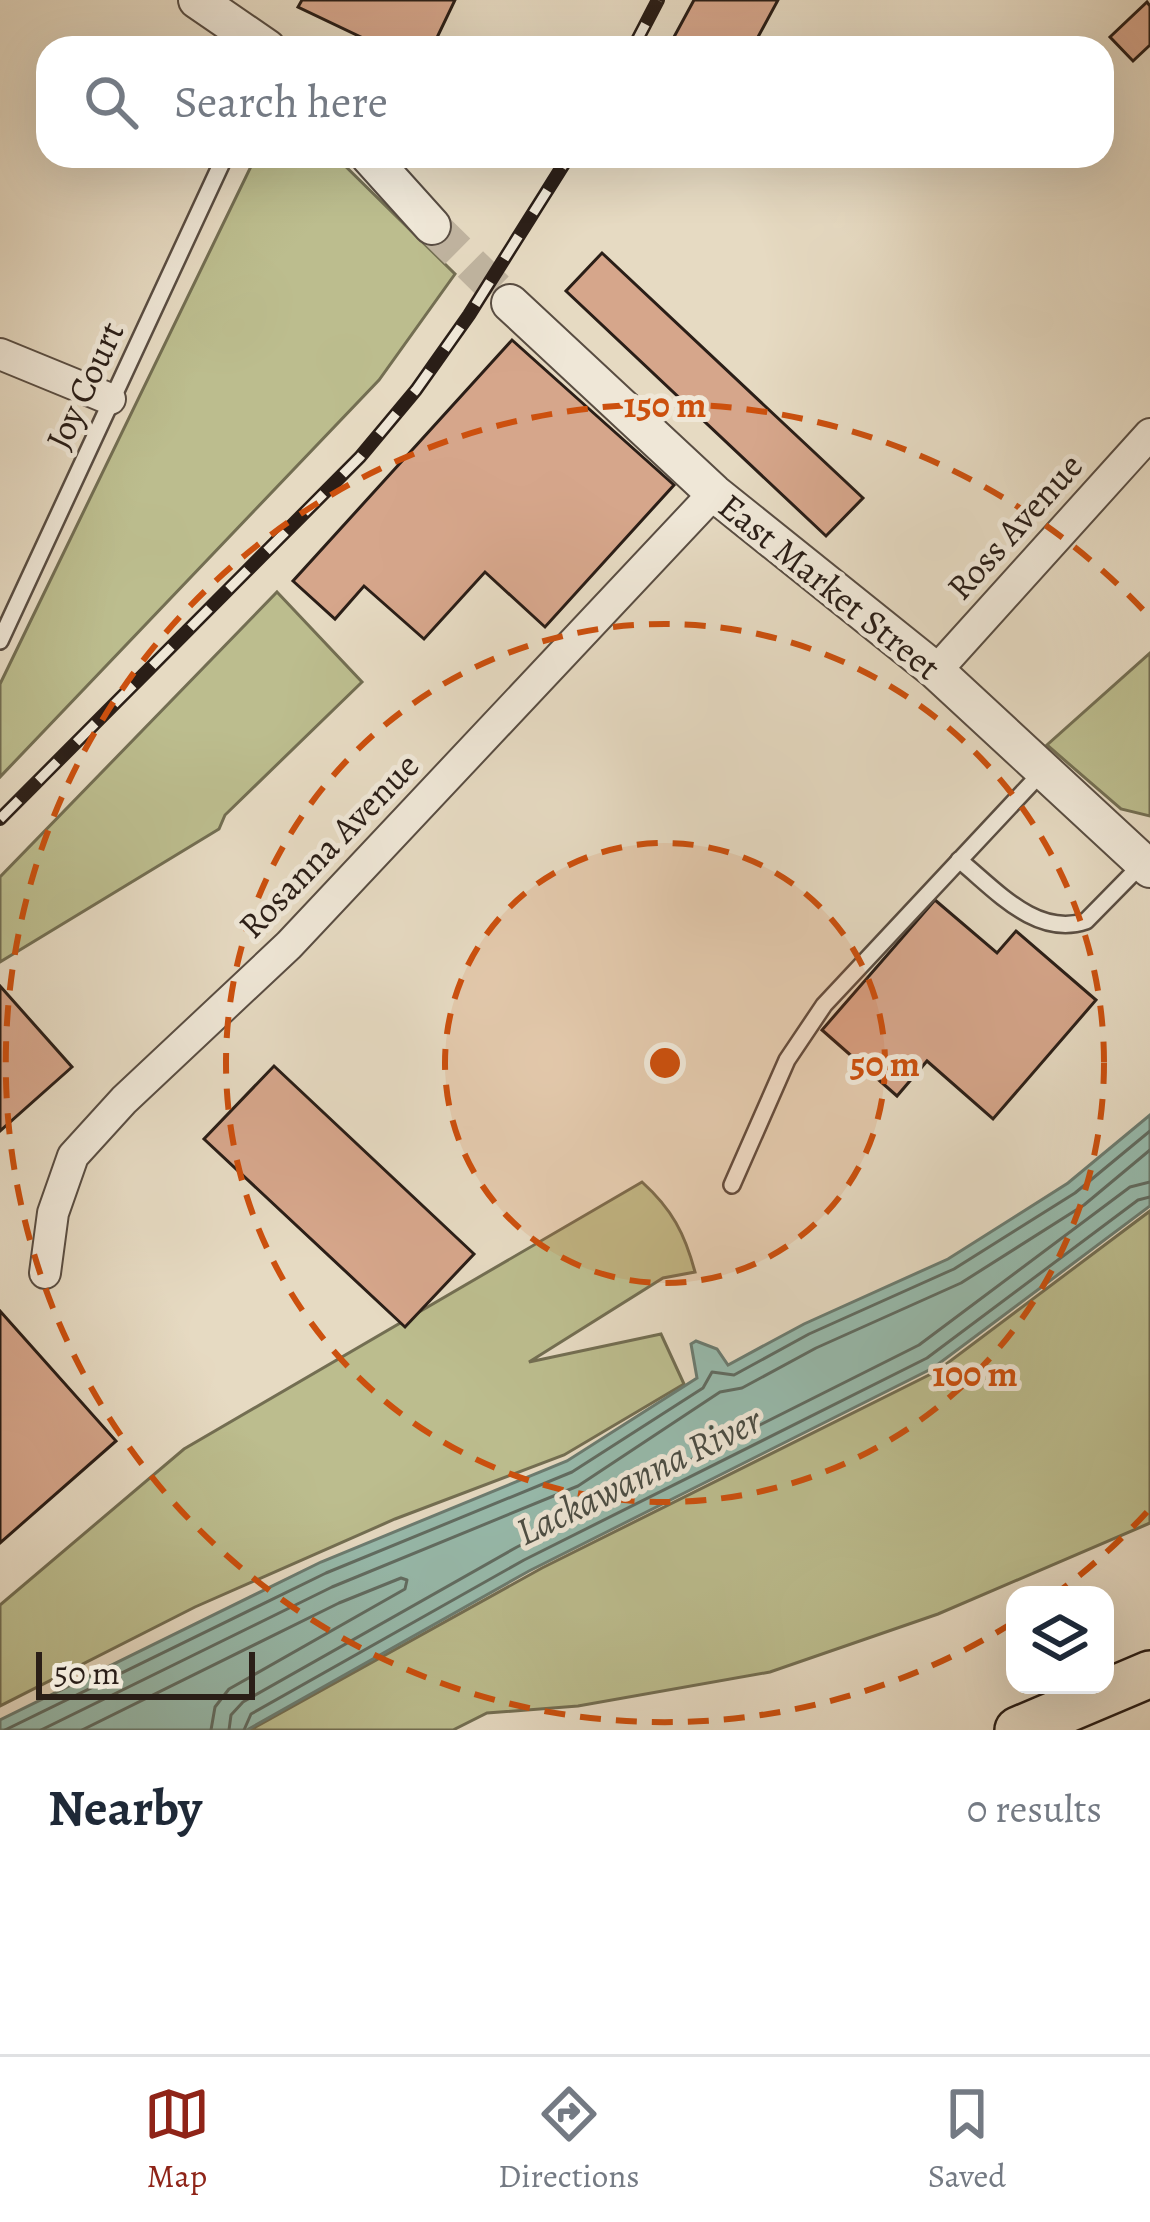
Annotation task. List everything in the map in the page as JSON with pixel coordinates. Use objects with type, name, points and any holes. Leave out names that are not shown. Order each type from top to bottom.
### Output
[{"type":"main road","points":[[1018,1730],[1150,1674]]},
{"type":"street","points":[[198,0],[250,36]]},
{"type":"street","points":[[380,168],[432,226]]},
{"type":"street","name":"East Market Street","points":[[510,303],[714,493],[936,670],[1146,866]]},
{"type":"street","points":[[0,354],[110,399]]},
{"type":"street","name":"Ross Avenue","points":[[936,670],[1150,434]]},
{"type":"street","name":"Rosanna Avenue","points":[[45,1273],[52,1214],[74,1156],[124,1100],[290,945],[714,493]]},
{"type":"lane","name":"Joy Court","points":[[0,641],[219,168]]},
{"type":"lane","points":[[732,1185],[787,1060],[824,1005],[1043,771]]},
{"type":"lane","points":[[959,860],[1034,920],[1074,926],[1086,921],[1146,866]]},
{"type":"shaded area","points":[[250,168],[347,168],[455,274],[379,380],[0,777],[0,684]]},
{"type":"shaded area","points":[[277,592],[362,682],[225,815],[219,829],[0,962],[0,877]]},
{"type":"shaded area","points":[[1150,653],[1150,816],[1121,809],[1047,745]]},
{"type":"shaded area","points":[[642,1182],[676,1223],[695,1272],[663,1278],[529,1362],[661,1334],[684,1384],[564,1455],[395,1519],[195,1607],[0,1706],[0,1605],[184,1449]]},
{"type":"shaded area","points":[[1150,1211],[1150,1523],[938,1614],[770,1672],[578,1706],[487,1713],[453,1730],[250,1730],[542,1568],[937,1371]]},
{"type":"water","name":"Lackawanna River","points":[[1150,1115],[1150,1206],[933,1368],[529,1571],[247,1730],[0,1730],[0,1720],[321,1562],[567,1461],[697,1378],[691,1344],[696,1341],[717,1349],[728,1365],[804,1324],[948,1259],[1068,1183]]},
{"type":"building","points":[[302,0],[455,0],[438,36],[359,36],[298,7]]},
{"type":"building","points":[[694,0],[778,0],[758,36],[674,36]]},
{"type":"building","points":[[1147,2],[1150,45],[1133,61],[1111,36]]},
{"type":"building","points":[[602,253],[863,498],[826,536],[566,291]]},
{"type":"building","points":[[512,340],[674,485],[545,627],[485,572],[424,639],[364,586],[335,619],[293,581]]},
{"type":"building","points":[[935,900],[997,953],[1016,931],[1096,1000],[993,1119],[927,1061],[897,1096],[822,1030]]},
{"type":"building","points":[[0,986],[72,1067],[0,1131]]},
{"type":"building","points":[[274,1066],[474,1254],[405,1327],[204,1139]]},
{"type":"building","points":[[0,1311],[116,1441],[0,1543]]},
{"type":"tunnel","points":[[432,226],[510,303]]},
{"type":"railway","points":[[639,36],[658,0]]},
{"type":"railway","points":[[0,819],[360,457],[416,390],[469,315],[561,168]]}]
